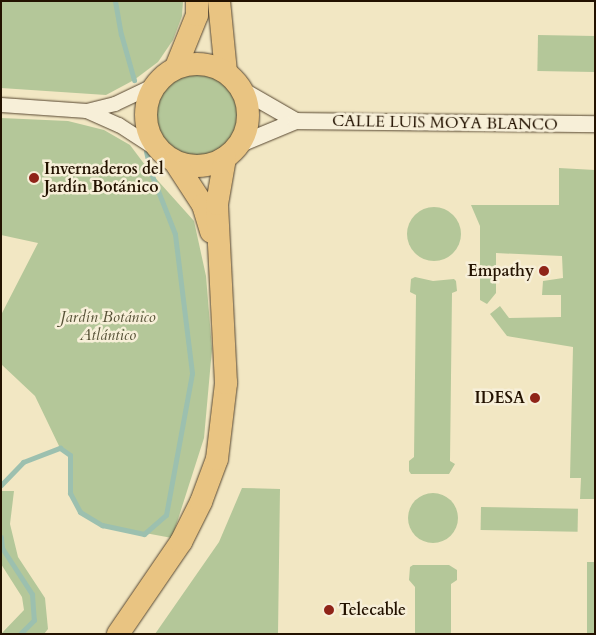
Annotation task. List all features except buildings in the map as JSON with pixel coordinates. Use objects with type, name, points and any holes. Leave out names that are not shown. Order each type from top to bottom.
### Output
[{"type":"highway","points":[[198,1],[197,14],[176,67],[155,85],[148,100],[145,117],[149,136],[203,205],[218,260]]},
{"type":"highway","points":[[219,1],[226,72]]},
{"type":"highway","points":[[118,634],[181,542],[201,502],[217,459],[226,383],[218,260],[217,204],[231,152],[245,131],[248,117],[246,103],[242,90],[226,72],[203,65],[176,67]]},
{"type":"highway","points":[[167,157],[192,167],[209,165],[231,152]]},
{"type":"street","points":[[87,111],[114,104],[155,85]]},
{"type":"street","name":"CALLE LUIS MOYA BLANCO","points":[[242,90],[296,121]]},
{"type":"street","points":[[1,105],[87,111],[119,124],[167,157]]},
{"type":"street","name":"CALLE LUIS MOYA BLANCO","points":[[231,152],[296,121],[595,124]]},
{"type":"green space","points":[[1,1],[183,1],[182,16],[173,40],[158,62],[134,80],[106,95],[1,88]]},
{"type":"green space","points":[[538,35],[595,36],[594,72],[537,71]]},
{"type":"green space","points":[[197,64],[216,68],[233,79],[244,96],[248,115],[244,134],[233,151],[216,162],[197,166],[178,162],[161,151],[150,134],[146,115],[150,96],[161,79],[178,68]]},
{"type":"green space","name":"Jardín Botánico Atlántico","points":[[1,118],[68,121],[104,130],[130,145],[151,173],[194,221],[206,276],[212,349],[204,438],[172,538],[102,525],[80,512],[70,493],[70,455],[60,448],[35,396],[1,364],[1,315],[38,243],[1,235]]},
{"type":"green space","points":[[559,168],[595,170],[595,499],[580,499],[581,478],[570,478],[573,347],[507,336],[490,314],[500,306],[509,318],[561,317],[561,295],[542,295],[543,281],[563,278],[562,256],[496,253],[496,293],[487,304],[480,300],[480,226],[471,205],[559,205]]},
{"type":"green space","points":[[434,207],[444,209],[453,215],[459,224],[461,234],[459,244],[453,253],[444,259],[434,261],[424,259],[415,253],[409,244],[407,234],[409,224],[415,215],[424,209]]},
{"type":"green space","points":[[415,277],[433,281],[454,279],[456,281],[457,291],[452,293],[450,461],[455,464],[449,474],[411,474],[409,471],[409,461],[414,457],[416,295],[410,292],[411,279]]},
{"type":"green space","points":[[242,488],[280,489],[278,634],[155,634],[219,542]]},
{"type":"green space","points":[[1,491],[14,491],[10,524],[18,557],[45,598],[48,629],[44,634],[1,634],[24,610],[22,597],[1,564]]},
{"type":"green space","points":[[438,493],[451,500],[457,508],[457,528],[451,536],[443,542],[428,543],[415,536],[409,528],[408,513],[415,500],[423,494]]},
{"type":"green space","points":[[481,507],[578,509],[578,532],[481,530]]},
{"type":"green space","points":[[587,562],[595,562],[595,634],[587,634]]},
{"type":"green space","points":[[413,565],[449,565],[457,570],[457,580],[451,584],[451,634],[415,634],[415,587],[409,580],[410,567]]},
{"type":"waterway","points":[[115,1],[121,34],[134,80]]},
{"type":"waterway","points":[[1,485],[23,462],[60,448],[70,455],[70,493],[80,512],[102,525],[144,534],[166,515],[192,373],[175,234],[151,173],[146,152]]},
{"type":"waterway","points":[[1,537],[2,548],[32,594],[34,620],[20,634]]},
{"type":"place","name":"Invernaderos del Jardín Botánico","points":[[34,178]]},
{"type":"place","name":"Empathy","points":[[544,271]]},
{"type":"place","name":"IDESA","points":[[535,398]]},
{"type":"place","name":"Telecable","points":[[329,610]]}]
